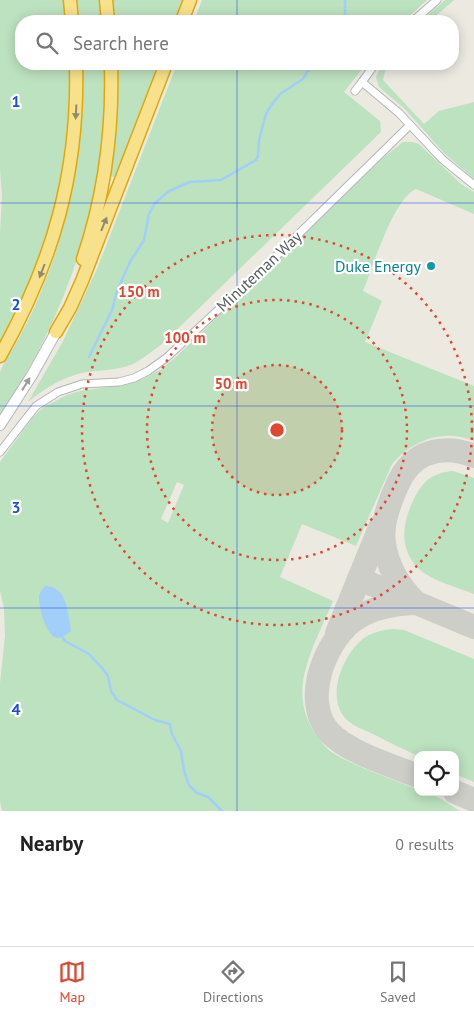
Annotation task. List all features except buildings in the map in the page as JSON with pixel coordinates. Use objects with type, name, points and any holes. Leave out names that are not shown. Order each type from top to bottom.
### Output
[{"type":"highway","points":[[70,0],[71,15]]},
{"type":"highway","points":[[106,0],[107,15]]},
{"type":"highway","points":[[184,15],[190,0]]},
{"type":"highway","points":[[0,356],[19,322],[38,281],[59,219],[73,147],[77,92],[76,70]]},
{"type":"highway","points":[[56,332],[84,256],[100,192],[109,127],[111,70]]},
{"type":"highway","points":[[56,332],[70,308],[82,281],[164,70]]},
{"type":"main road","points":[[0,425],[32,375],[56,332]]},
{"type":"street","points":[[420,15],[437,0]]},
{"type":"street","points":[[355,91],[371,70]]},
{"type":"street","points":[[362,82],[399,113],[442,159],[474,185]]},
{"type":"street","name":"Minuteman Way","points":[[0,452],[36,406],[58,392],[82,384],[119,382],[134,378],[166,358],[268,264],[410,125]]},
{"type":"green space","points":[[0,0],[64,0],[66,15],[15,15],[15,70],[70,70],[68,119],[61,172],[50,225],[22,303],[0,346],[2,195],[0,170]]},
{"type":"green space","points":[[77,0],[100,0],[102,15],[79,15]]},
{"type":"green space","points":[[110,0],[185,0],[179,15],[112,15]]},
{"type":"green space","points":[[202,0],[427,0],[411,15],[196,15]]},
{"type":"green space","points":[[445,0],[454,0],[437,15],[428,15]]},
{"type":"green space","points":[[83,70],[106,70],[104,132],[92,207],[70,280],[55,315],[39,350],[0,415],[1,369],[34,309],[65,223],[76,170]]},
{"type":"green space","points":[[115,70],[159,70],[115,176],[110,175]]},
{"type":"green space","points":[[175,70],[361,70],[344,92],[380,121],[381,132],[162,344],[133,364],[122,368],[70,376],[48,387],[28,402],[62,343],[97,269]]},
{"type":"green space","points":[[379,70],[386,70],[383,80],[424,124],[439,111],[474,102],[474,179],[444,153],[405,109],[379,87],[376,77]]},
{"type":"green space","points":[[403,142],[419,144],[461,184],[474,192],[474,214],[416,189],[408,195],[392,219],[363,291],[382,301],[365,342],[474,386],[474,441],[462,437],[440,436],[409,448],[392,464],[356,546],[302,524],[280,577],[333,601],[311,651],[302,687],[306,715],[314,732],[330,751],[340,757],[414,788],[414,796],[434,796],[459,811],[2,811],[0,801],[0,683],[5,636],[4,608],[0,591],[0,462],[33,417],[44,407],[67,395],[80,391],[122,385],[143,379],[160,370],[175,358],[384,157]],"holes":[[[177,482],[184,485],[168,523],[161,519]]]},
{"type":"green space","points":[[453,471],[474,478],[474,594],[443,583],[421,571],[411,559],[405,545],[405,523],[417,493],[431,478],[444,472]]},
{"type":"green space","points":[[393,629],[404,630],[474,659],[474,782],[459,776],[459,751],[414,751],[414,754],[355,726],[346,719],[340,710],[337,688],[339,676],[349,654],[364,638],[378,632]]},
{"type":"water","points":[[45,586],[53,587],[63,596],[66,602],[71,631],[64,636],[57,638],[49,632],[41,613],[39,596]]},
{"type":"waterway","points":[[345,0],[345,15]]},
{"type":"waterway","points":[[89,357],[112,310],[117,291],[130,262],[144,240],[149,214],[155,203],[169,191],[190,182],[221,180],[256,160],[259,140],[266,114],[270,107],[280,94],[303,79],[308,70]]},
{"type":"waterway","points":[[61,635],[65,641],[89,654],[102,668],[108,676],[111,691],[117,700],[155,720],[170,724],[172,734],[181,751],[184,771],[189,785],[197,793],[208,797],[222,811]]},
{"type":"taxiway","points":[[416,603],[395,576],[386,552],[383,537],[384,525],[393,495],[402,476],[410,466],[426,454],[444,450],[474,456]]},
{"type":"taxiway","points":[[337,633],[381,525]]},
{"type":"taxiway","points":[[359,579],[474,627]]},
{"type":"taxiway","points":[[414,774],[358,752],[329,732],[321,719],[317,705],[317,689],[320,673],[334,642],[354,620],[376,609],[391,605],[416,603]]},
{"type":"taxiway","points":[[459,794],[474,800]]},
{"type":"place","name":"Duke Energy","points":[[431,266]]}]
